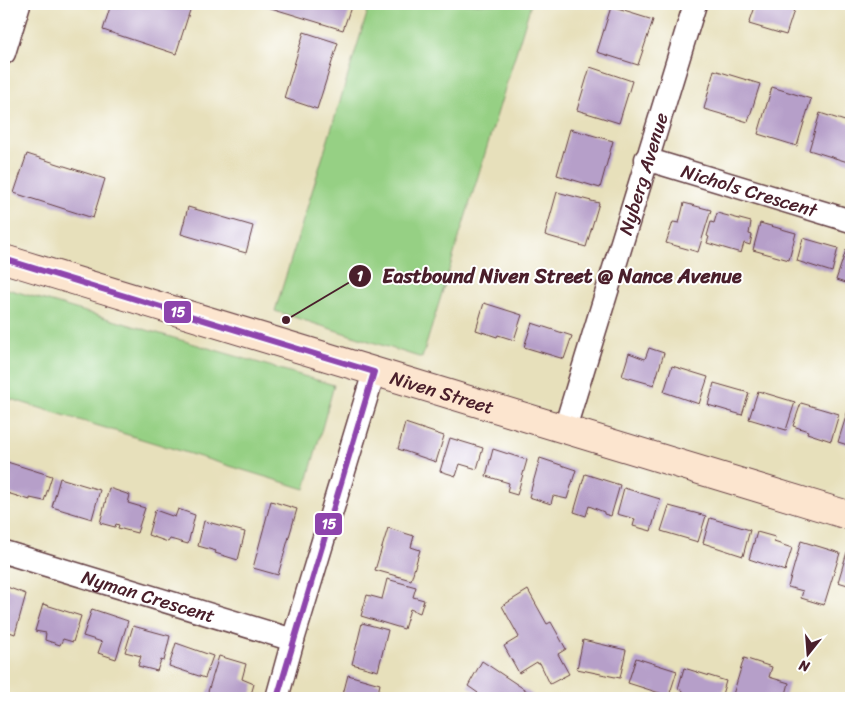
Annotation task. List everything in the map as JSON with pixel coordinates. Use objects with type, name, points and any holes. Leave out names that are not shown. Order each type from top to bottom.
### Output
[{"type":"street","points":[[4,53],[19,4]]},
{"type":"street","name":"Nyberg Avenue","points":[[565,428],[695,4]]},
{"type":"street","name":"Nichols Crescent","points":[[646,160],[851,222]]},
{"type":"street","name":"Niven Street","points":[[4,258],[851,516]]},
{"type":"street","points":[[277,698],[292,640],[374,372]]},
{"type":"street","name":"Nyman Crescent","points":[[4,552],[292,640]]},
{"type":"green space","points":[[370,4],[531,4],[422,358],[275,311]]},
{"type":"green space","points":[[4,288],[334,385],[305,489],[4,397]]},
{"type":"building","points":[[111,4],[192,4],[176,54],[103,30]]},
{"type":"building","points":[[258,4],[352,4],[343,30]]},
{"type":"building","points":[[756,4],[796,4],[786,35],[749,24]]},
{"type":"building","points":[[611,7],[653,20],[638,65],[597,52]]},
{"type":"building","points":[[304,32],[338,43],[317,109],[284,98]]},
{"type":"building","points":[[590,67],[632,81],[619,123],[577,110]]},
{"type":"building","points":[[714,70],[760,84],[748,122],[704,109]]},
{"type":"building","points":[[772,87],[811,99],[797,146],[758,134]]},
{"type":"building","points":[[820,113],[851,123],[851,163],[809,150]]},
{"type":"building","points":[[570,129],[613,141],[600,188],[557,175]]},
{"type":"building","points":[[27,154],[105,179],[93,218],[14,193]]},
{"type":"building","points":[[557,192],[599,203],[586,247],[545,235]]},
{"type":"building","points":[[684,203],[711,210],[698,252],[666,243],[673,222],[679,223]]},
{"type":"building","points":[[188,207],[253,226],[246,253],[181,234]]},
{"type":"building","points":[[717,213],[751,222],[749,234],[752,235],[750,245],[744,243],[741,253],[707,243],[711,222],[714,223]]},
{"type":"building","points":[[760,223],[796,233],[789,260],[753,250]]},
{"type":"building","points":[[803,238],[838,248],[832,272],[797,261]]},
{"type":"building","points":[[846,250],[851,251],[851,285],[836,280]]},
{"type":"building","points":[[484,303],[522,315],[514,340],[476,330]]},
{"type":"building","points":[[532,323],[572,336],[564,359],[524,347]]},
{"type":"building","points":[[649,348],[664,353],[654,385],[622,376],[629,353],[645,359]]},
{"type":"building","points":[[672,366],[708,377],[699,404],[664,392]]},
{"type":"building","points":[[714,383],[749,393],[742,415],[708,405]]},
{"type":"building","points":[[758,391],[795,402],[786,430],[749,419]]},
{"type":"building","points":[[801,403],[839,414],[831,441],[793,426]]},
{"type":"building","points":[[848,410],[851,411],[851,446],[838,442]]},
{"type":"building","points":[[405,423],[444,436],[436,462],[398,449]]},
{"type":"building","points":[[450,438],[483,448],[477,469],[460,464],[456,476],[440,471]]},
{"type":"building","points":[[493,449],[527,460],[517,495],[507,492],[509,483],[486,476]]},
{"type":"building","points":[[540,458],[576,470],[567,499],[553,496],[551,504],[529,497]]},
{"type":"building","points":[[4,461],[52,476],[44,501],[30,498],[30,500],[4,492]]},
{"type":"building","points":[[585,474],[620,485],[611,516],[589,506],[586,516],[574,512]]},
{"type":"building","points":[[60,478],[100,490],[92,519],[52,507]]},
{"type":"building","points":[[109,488],[130,495],[128,503],[145,508],[137,533],[118,528],[119,525],[116,524],[115,527],[100,523]]},
{"type":"building","points":[[624,488],[660,499],[651,531],[633,526],[635,519],[617,514]]},
{"type":"building","points":[[271,501],[297,509],[278,575],[253,568]]},
{"type":"building","points":[[669,506],[706,516],[698,542],[661,531]]},
{"type":"building","points":[[178,509],[195,515],[188,544],[170,539],[168,542],[148,535],[155,510],[175,517]]},
{"type":"building","points":[[710,518],[750,530],[743,556],[703,543]]},
{"type":"building","points":[[204,521],[245,532],[238,560],[198,546]]},
{"type":"building","points":[[388,528],[414,536],[411,547],[420,550],[411,580],[375,570]]},
{"type":"building","points":[[757,532],[775,537],[774,542],[792,548],[785,571],[749,559]]},
{"type":"building","points":[[801,541],[840,553],[824,605],[801,598],[803,591],[788,587]]},
{"type":"building","points":[[847,552],[851,553],[851,586],[838,582]]},
{"type":"building","points":[[387,579],[416,587],[413,597],[424,600],[420,613],[410,609],[404,629],[361,616],[367,595],[382,599]]},
{"type":"building","points":[[4,586],[26,594],[15,634],[4,630]]},
{"type":"building","points":[[528,590],[547,624],[551,622],[566,649],[558,654],[569,674],[550,684],[540,663],[538,664],[537,662],[519,673],[504,646],[519,637],[502,606]]},
{"type":"building","points":[[43,604],[81,616],[73,642],[63,639],[60,645],[45,640],[46,633],[35,631]]},
{"type":"building","points":[[92,609],[128,621],[116,659],[98,653],[102,642],[83,636]]},
{"type":"building","points":[[362,623],[388,630],[378,671],[352,664]]},
{"type":"building","points":[[133,626],[170,636],[164,661],[161,660],[157,671],[138,666],[141,656],[125,652]]},
{"type":"building","points":[[583,640],[626,650],[620,678],[577,669]]},
{"type":"building","points":[[176,643],[213,656],[205,678],[169,666]]},
{"type":"building","points":[[219,656],[246,664],[242,679],[254,684],[250,698],[206,698]]},
{"type":"building","points":[[636,658],[677,671],[669,696],[628,683]]},
{"type":"building","points":[[744,658],[772,667],[769,677],[789,683],[785,698],[732,698]]},
{"type":"building","points":[[482,661],[533,695],[531,698],[475,698],[478,693],[468,686]]},
{"type":"building","points":[[684,668],[726,681],[721,698],[680,698],[683,691],[678,689]]},
{"type":"building","points":[[348,675],[380,684],[378,693],[396,698],[342,698]]},
{"type":"transit line","name":"15","points":[[4,259],[374,372],[277,698]]},
{"type":"place","name":"Eastbound Niven Street @ Nance Avenue","points":[[286,320]]}]
